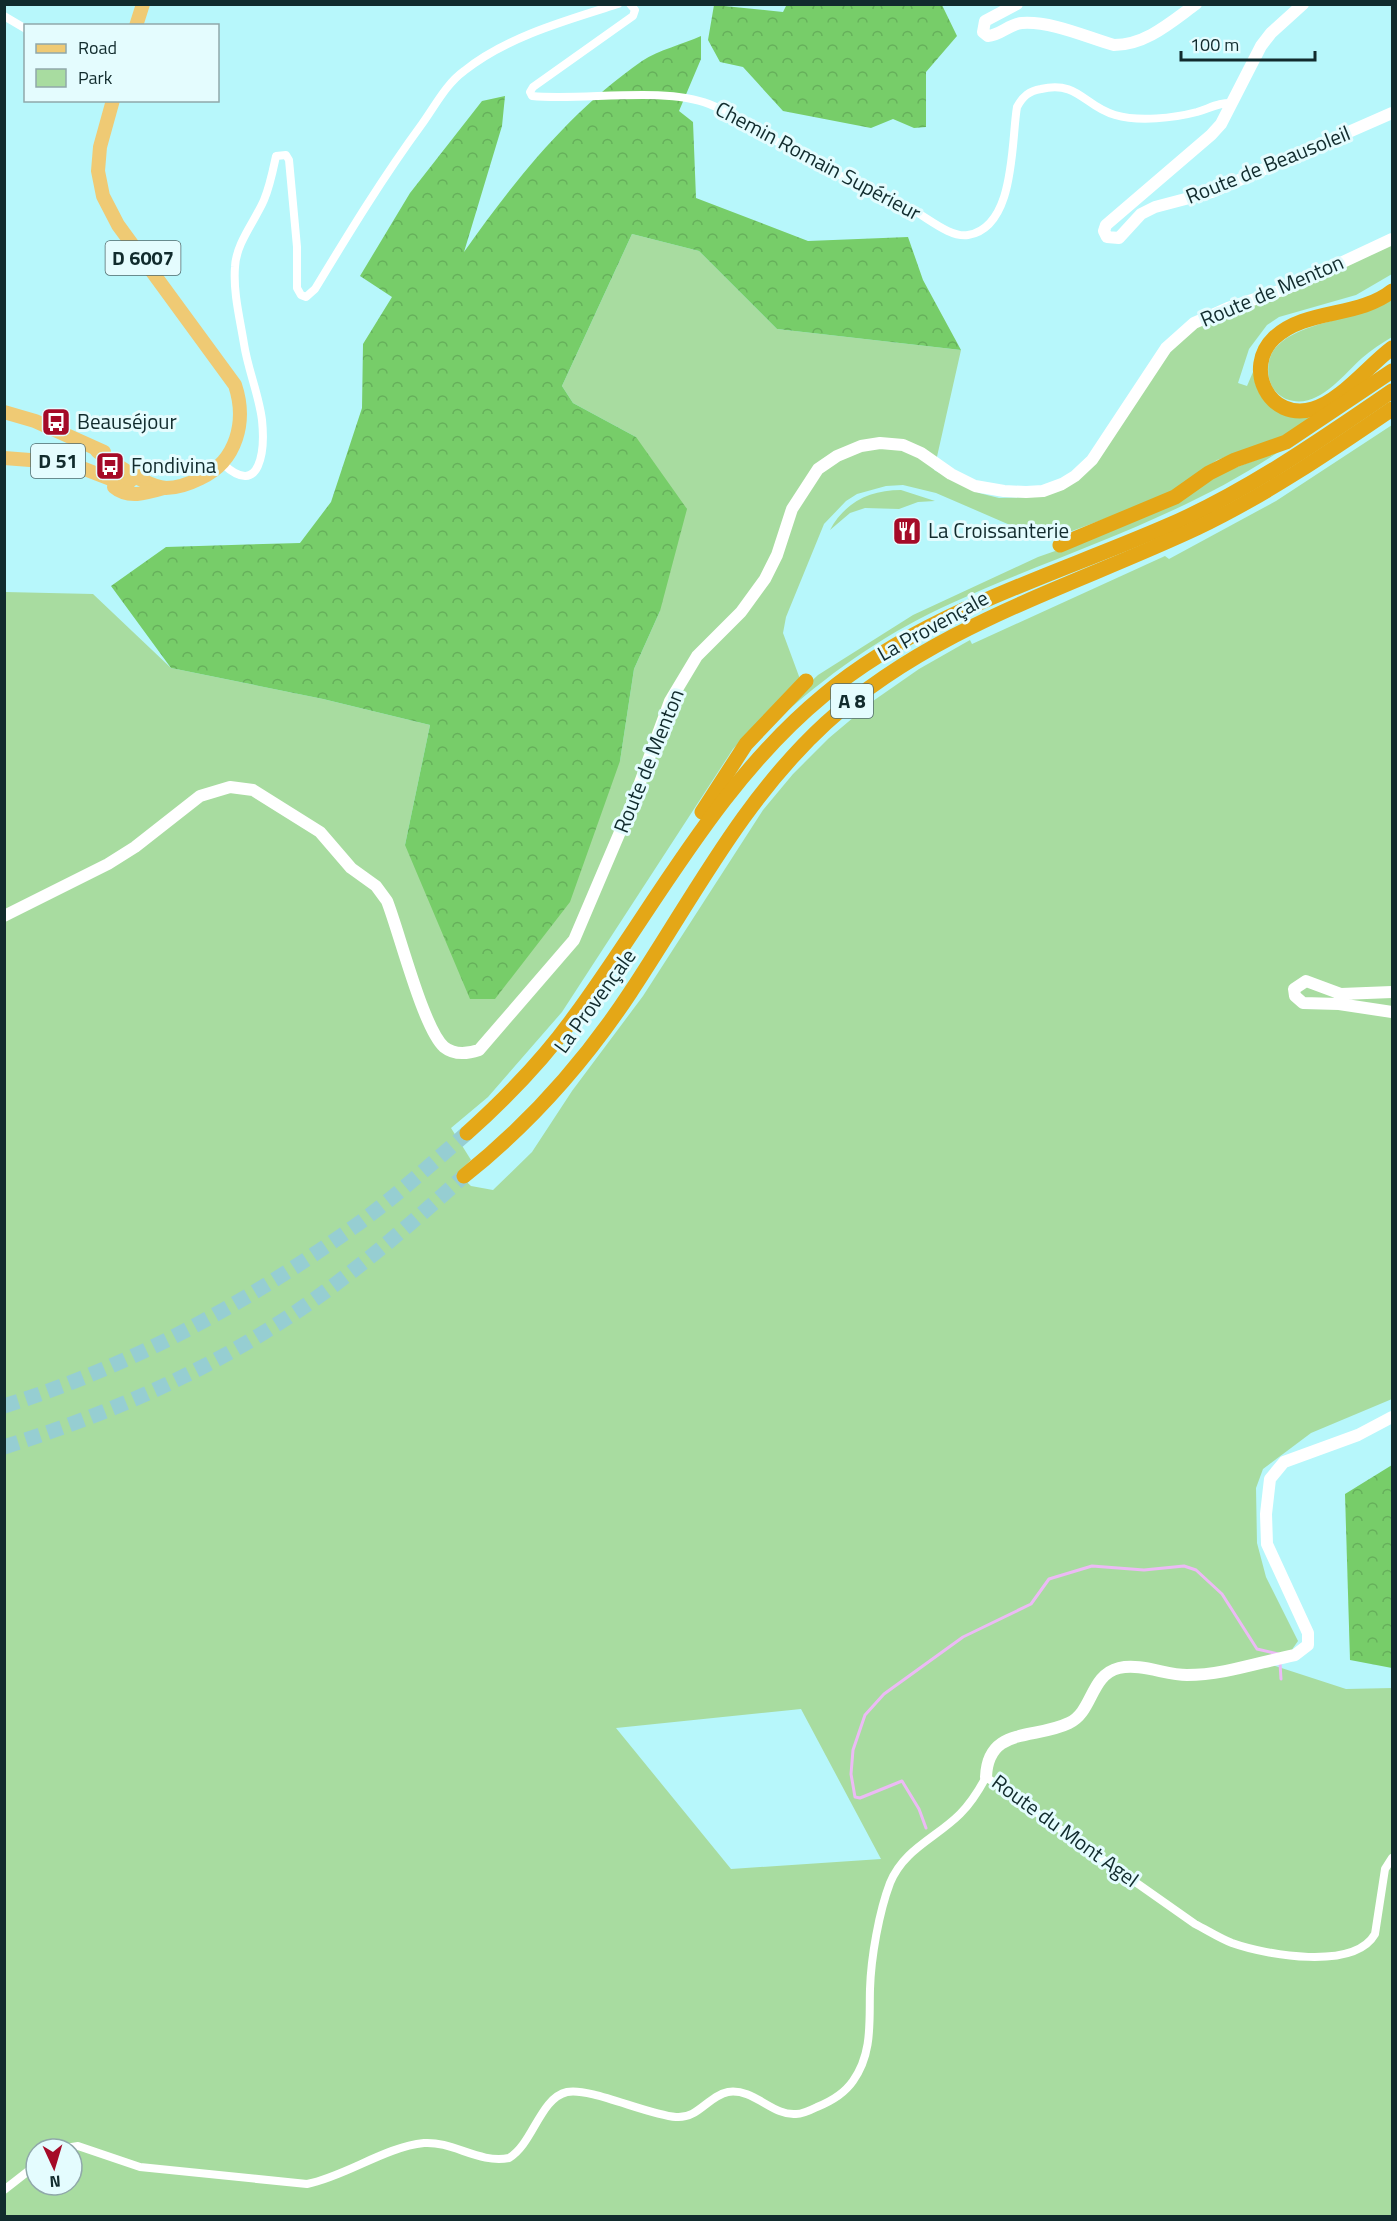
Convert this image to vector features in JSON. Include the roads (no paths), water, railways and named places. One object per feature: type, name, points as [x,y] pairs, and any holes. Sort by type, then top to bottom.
[{"type":"highway","points":[[1392,291],[1362,308],[1313,319],[1280,333],[1263,355],[1260,381],[1268,396],[1279,406],[1295,411],[1313,409],[1331,401],[1392,348]]},
{"type":"highway","points":[[1060,545],[1175,497],[1227,463],[1286,442],[1392,371]]},
{"type":"highway","name":"La Provençale","points":[[467,1133],[526,1074],[572,1020],[717,807],[750,766],[810,707],[866,664],[954,614],[1171,525],[1232,494],[1284,463],[1392,391]]},
{"type":"highway","name":"La Provençale","points":[[464,1176],[542,1104],[583,1056],[628,996],[742,818],[789,761],[837,714],[884,677],[939,642],[999,612],[1153,548],[1233,510],[1308,466],[1392,409]]},
{"type":"highway","points":[[651,904],[689,832],[735,759],[760,727],[806,681]]},
{"type":"main road","points":[[137,24],[143,4]]},
{"type":"main road","points":[[1017,4],[985,21],[983,32],[988,36],[995,35],[1011,25],[1032,23],[1114,45],[1126,45],[1142,40],[1196,4]]},
{"type":"main road","name":"Route de Beausoleil","points":[[1303,4],[1271,33],[1261,46],[1221,124],[1106,225],[1104,231],[1107,237],[1119,238],[1141,214],[1155,207],[1212,192],[1392,113]]},
{"type":"main road","name":"D 6007","points":[[113,102],[100,147],[98,171],[103,196],[118,225],[235,385],[240,400],[241,415],[237,435],[224,460]]},
{"type":"main road","name":"Route de Menton","points":[[4,916],[115,860],[200,796],[225,787],[247,788],[320,832],[351,868],[380,891],[390,908],[419,995],[441,1044],[460,1053],[479,1050],[574,940],[634,799],[670,701],[697,656],[741,612],[765,579],[777,555],[792,509],[818,469],[837,456],[861,446],[880,443],[903,445],[921,453],[951,474],[975,486],[1026,492],[1043,491],[1062,484],[1075,476],[1092,460],[1166,348],[1194,324],[1228,308],[1285,289],[1392,239]]},
{"type":"main road","points":[[4,412],[35,421],[166,488]]},
{"type":"main road","name":"D 51","points":[[4,458],[69,463],[96,471],[124,494],[138,494]]},
{"type":"main road","points":[[143,476],[169,478],[195,475],[224,460]]},
{"type":"main road","points":[[143,476],[138,494],[193,482],[215,472],[224,460]]},
{"type":"main road","name":"D 51","points":[[108,479],[126,485],[143,476]]},
{"type":"main road","points":[[1392,992],[1341,994],[1306,981],[1294,988],[1294,996],[1303,1003],[1339,1004],[1392,1012]]},
{"type":"main road","name":"Route du Mont Agel","points":[[986,1777],[987,1763],[993,1748],[1004,1741],[1070,1723],[1079,1715],[1099,1680],[1111,1671],[1129,1668],[1185,1675],[1295,1655],[1308,1645],[1308,1633],[1267,1544],[1266,1514],[1270,1479],[1284,1462],[1358,1435],[1392,1417]]},
{"type":"street","points":[[224,460],[240,477],[249,478],[258,466],[262,419],[243,341],[235,264],[238,252],[264,200],[276,156],[286,155],[289,160],[297,247],[297,288],[301,295],[306,297],[315,289],[381,180],[453,79],[482,59],[519,39],[618,4]]},
{"type":"street","name":"Chemin Romain Supérieur","points":[[630,4],[635,10],[633,16],[533,87],[530,92],[532,96],[668,97],[707,103],[809,160],[910,208],[955,234],[968,235],[989,223],[1004,199],[1014,152],[1013,134],[1017,107],[1023,97],[1042,88],[1066,87],[1079,93],[1101,110],[1125,117],[1173,116],[1197,112],[1225,102],[1233,104]]},
{"type":"street","points":[[4,16],[24,28]]},
{"type":"street","points":[[84,2148],[140,2167],[307,2184],[329,2180],[407,2146],[423,2143],[435,2143],[484,2158],[509,2158],[527,2141],[556,2096],[575,2090],[642,2111],[678,2118],[687,2117],[713,2098],[728,2092],[744,2093],[786,2113],[803,2113],[835,2100],[853,2081],[864,2060],[871,2030],[872,1960],[891,1882],[907,1854],[960,1814],[986,1777]]},
{"type":"street","name":"Route du Mont Agel","points":[[986,1777],[1195,1924],[1233,1943],[1263,1949],[1324,1958],[1335,1958],[1360,1949],[1371,1941],[1375,1934],[1385,1869],[1392,1858]]},
{"type":"street","points":[[4,2190],[24,2174]]},
{"type":"waterway","points":[[926,1828],[919,1809],[902,1781],[860,1798],[855,1797],[851,1774],[853,1750],[865,1715],[884,1694],[963,1637],[1031,1604],[1049,1579],[1092,1566],[1144,1570],[1184,1566],[1196,1570],[1222,1594],[1257,1649],[1278,1654]]},
{"type":"waterway","points":[[1280,1663],[1281,1679]]},
{"type":"tunnel","points":[[4,1406],[51,1390],[142,1352],[187,1330],[273,1281],[355,1226],[398,1193],[467,1133]]},
{"type":"tunnel","points":[[4,1447],[104,1412],[233,1351],[290,1316],[342,1279],[464,1176]]},
{"type":"place","name":"Beauséjour","points":[[56,422]]},
{"type":"place","name":"Fondivina","points":[[110,466]]},
{"type":"place","name":"La Croissanterie","points":[[907,531]]}]
